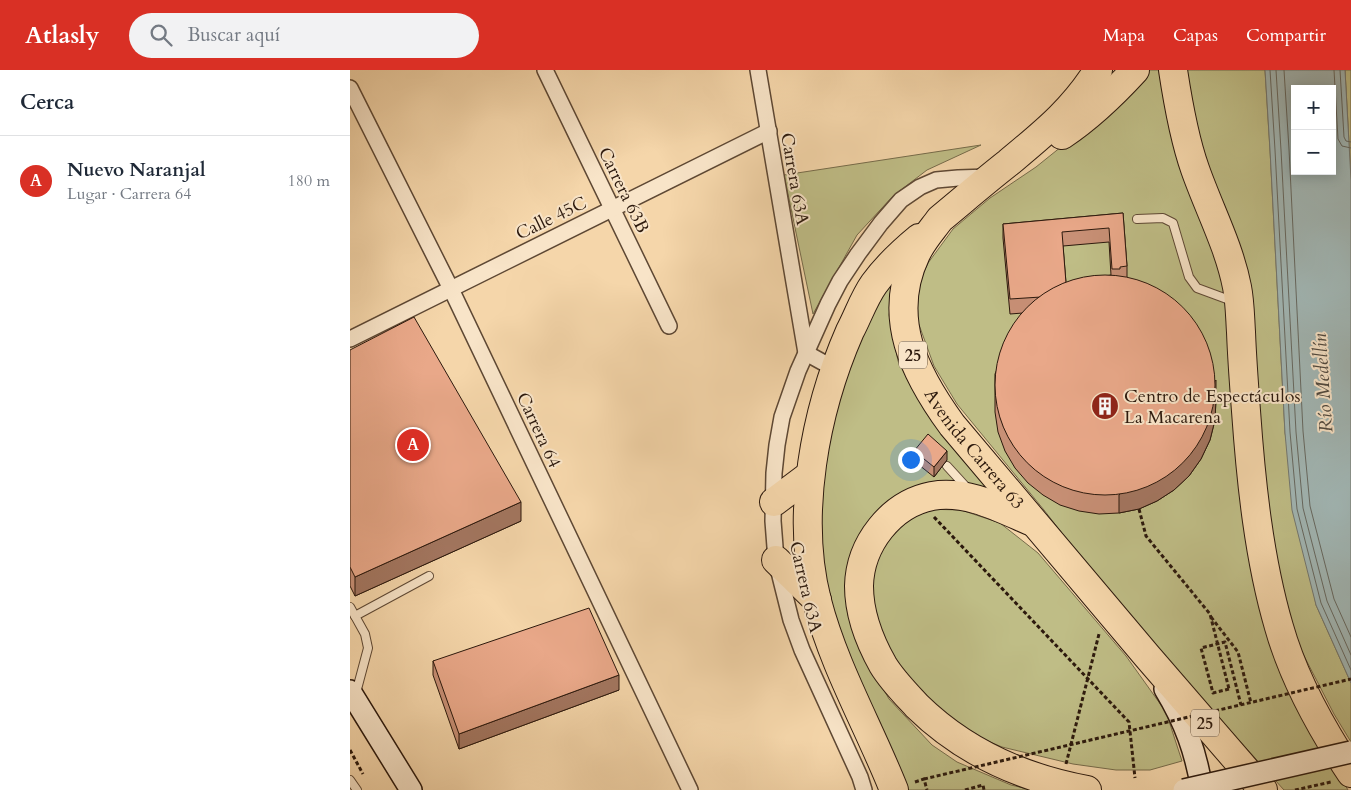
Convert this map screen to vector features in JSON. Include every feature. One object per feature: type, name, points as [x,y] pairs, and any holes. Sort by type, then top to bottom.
[{"type":"highway","name":"Avenida Carrera 63","points":[[1098,70],[1066,113],[1047,131],[940,219],[928,234],[917,252],[908,274],[903,296],[903,319],[907,339],[923,380],[952,425],[1263,790]]},
{"type":"highway","points":[[990,178],[1056,140],[1074,127],[1121,86],[1135,70]]},
{"type":"highway","points":[[1173,70],[1188,146],[1230,262],[1237,288],[1246,413],[1257,518],[1267,578],[1280,629],[1304,692],[1321,726],[1342,777]]},
{"type":"highway","points":[[894,790],[834,655],[817,600],[809,553],[808,512],[810,475],[817,438],[835,369],[861,307],[873,286],[886,269],[940,219]]},
{"type":"highway","points":[[774,502],[810,475]]},
{"type":"highway","points":[[1037,524],[978,500],[960,496],[933,496],[905,507],[881,527],[872,541],[862,565],[859,586],[861,606],[866,625],[883,665],[903,690],[941,727],[976,751],[1040,780],[1087,790]]},
{"type":"highway","points":[[776,560],[817,600]]},
{"type":"main road","points":[[1147,656],[1188,732],[1202,790]]},
{"type":"main road","points":[[352,696],[411,790]]},
{"type":"main road","points":[[1184,790],[1351,752]]},
{"type":"street","name":"Carrera 63B","points":[[545,70],[669,326]]},
{"type":"street","name":"Carrera 63A","points":[[758,70],[806,353]]},
{"type":"street","name":"Carrera 64","points":[[350,88],[451,289],[690,790]]},
{"type":"street","name":"Calle 45C","points":[[350,339],[768,132]]},
{"type":"street","name":"Carrera 63A","points":[[864,790],[860,777],[802,650],[791,620],[776,560],[773,522],[775,464],[782,417],[798,371],[828,304],[853,260],[901,200],[920,187],[936,180],[990,178]]},
{"type":"street","points":[[806,353],[835,369]]},
{"type":"lane","points":[[1137,219],[1164,218],[1172,223],[1189,277],[1197,288],[1239,304]]},
{"type":"lane","points":[[947,466],[978,500]]},
{"type":"lane","points":[[355,616],[429,576]]},
{"type":"lane","points":[[350,606],[365,634],[368,648],[352,696]]},
{"type":"lane","points":[[350,780],[357,790]]},
{"type":"path","points":[[918,501],[1129,722],[1135,778]]},
{"type":"path","points":[[1139,509],[1146,536],[1210,614],[1238,652],[1251,703]]},
{"type":"path","points":[[1065,769],[1106,607]]},
{"type":"path","points":[[1210,614],[1229,689],[1213,693],[1201,648],[1225,642],[1241,705]]},
{"type":"path","points":[[918,790],[915,781],[924,778],[1351,679]]},
{"type":"path","points":[[350,750],[363,774]]},
{"type":"path","points":[[1295,790],[1342,777]]},
{"type":"path","points":[[924,778],[927,790]]},
{"type":"path","points":[[965,790],[983,785],[984,790]]},
{"type":"shaded area","points":[[1145,70],[1162,70],[1224,277],[1294,700],[1348,790],[1284,790],[1124,613],[1044,510],[957,404],[934,366],[918,322],[917,287],[928,263],[953,229],[990,198],[1036,167],[1092,122]]},
{"type":"shaded area","points":[[1185,70],[1265,70],[1285,433],[1316,605],[1351,683],[1351,742],[1334,714],[1302,652],[1280,591],[1208,183]]},
{"type":"shaded area","points":[[1345,70],[1351,70],[1351,180]]},
{"type":"shaded area","points":[[981,145],[927,170],[893,196],[857,235],[813,314],[784,175]]},
{"type":"shaded area","points":[[897,269],[889,315],[898,361],[914,392],[932,418],[995,494],[913,487],[849,578],[848,615],[865,657],[889,699],[932,745],[957,762],[1011,785],[1032,790],[903,790],[822,597],[821,456],[857,341]]},
{"type":"shaded area","points":[[923,509],[961,510],[1000,523],[1038,553],[1126,656],[1166,712],[1182,761],[1150,770],[1116,770],[1073,764],[1002,747],[957,728],[922,695],[894,659],[876,623],[868,585],[877,551],[895,522]]},
{"type":"water","name":"Río Medellín","points":[[1265,70],[1345,70],[1351,180],[1351,683],[1316,605],[1292,510],[1285,433]]},
{"type":"building","points":[[1123,213],[1127,266],[1120,267],[1120,269],[1112,269],[1109,228],[1062,232],[1066,283],[1041,297],[1010,299],[1003,224]]},
{"type":"building","name":"Centro de Espectáculos La Macarena","points":[[1094,275],[1116,275],[1147,283],[1166,293],[1183,307],[1197,324],[1207,343],[1215,374],[1215,396],[1207,427],[1197,446],[1183,463],[1166,477],[1147,487],[1116,495],[1094,495],[1063,487],[1053,482],[1035,470],[1020,455],[1003,427],[995,396],[995,374],[1003,343],[1008,333],[1020,315],[1035,300],[1063,283]]},
{"type":"building","points":[[414,317],[521,502],[355,577],[350,567],[350,350]]},
{"type":"building","points":[[928,434],[947,451],[934,467],[914,451]]},
{"type":"building","points":[[589,608],[619,675],[459,734],[433,661]]},
{"type":"place","name":"Centro de Espectáculos La Macarena","points":[[1105,406]]},
{"type":"place","name":"Nuevo Naranjal","points":[[413,445]]}]
